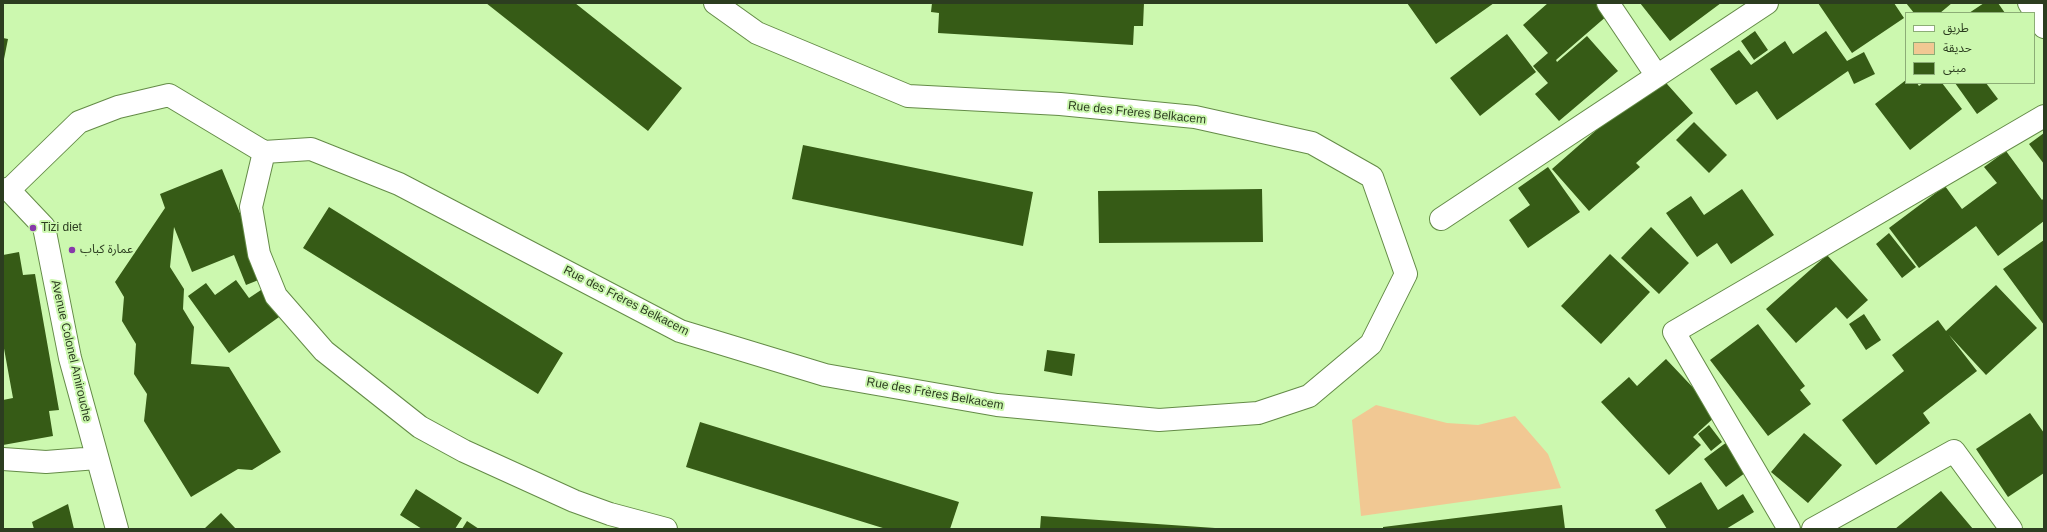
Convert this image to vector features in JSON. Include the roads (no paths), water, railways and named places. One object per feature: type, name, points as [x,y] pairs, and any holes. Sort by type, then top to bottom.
[{"type":"street","name":"Rue des Frères Belkacem","points":[[264,152],[311,149],[399,184],[680,331],[825,374],[997,405],[1158,420],[1258,413],[1309,396],[1371,344],[1406,274],[1372,177],[1312,143],[1195,117],[1060,104],[908,96],[757,33],[715,3]]},
{"type":"street","points":[[1608,3],[1657,76]]},
{"type":"street","points":[[1441,219],[1767,3]]},
{"type":"street","points":[[2029,3],[2035,12]]},
{"type":"street","points":[[2035,13],[2044,27]]},
{"type":"street","points":[[6,190],[79,122],[118,107],[169,95],[264,152],[251,207],[259,254],[276,296],[324,351],[420,427],[464,451],[589,506],[610,514],[666,529]]},
{"type":"street","points":[[1789,529],[1674,332],[2044,116]]},
{"type":"street","name":"Avenue Colonel Amirouche","points":[[6,190],[44,227],[70,358],[117,529]]},
{"type":"street","points":[[1813,529],[1954,451],[2011,529]]},
{"type":"street","points":[[3,459],[46,462],[97,458]]},
{"type":"place","name":"Tizi diet","points":[[33,228]]},
{"type":"place","name":"عمارة كباب","points":[[72,250]]}]
